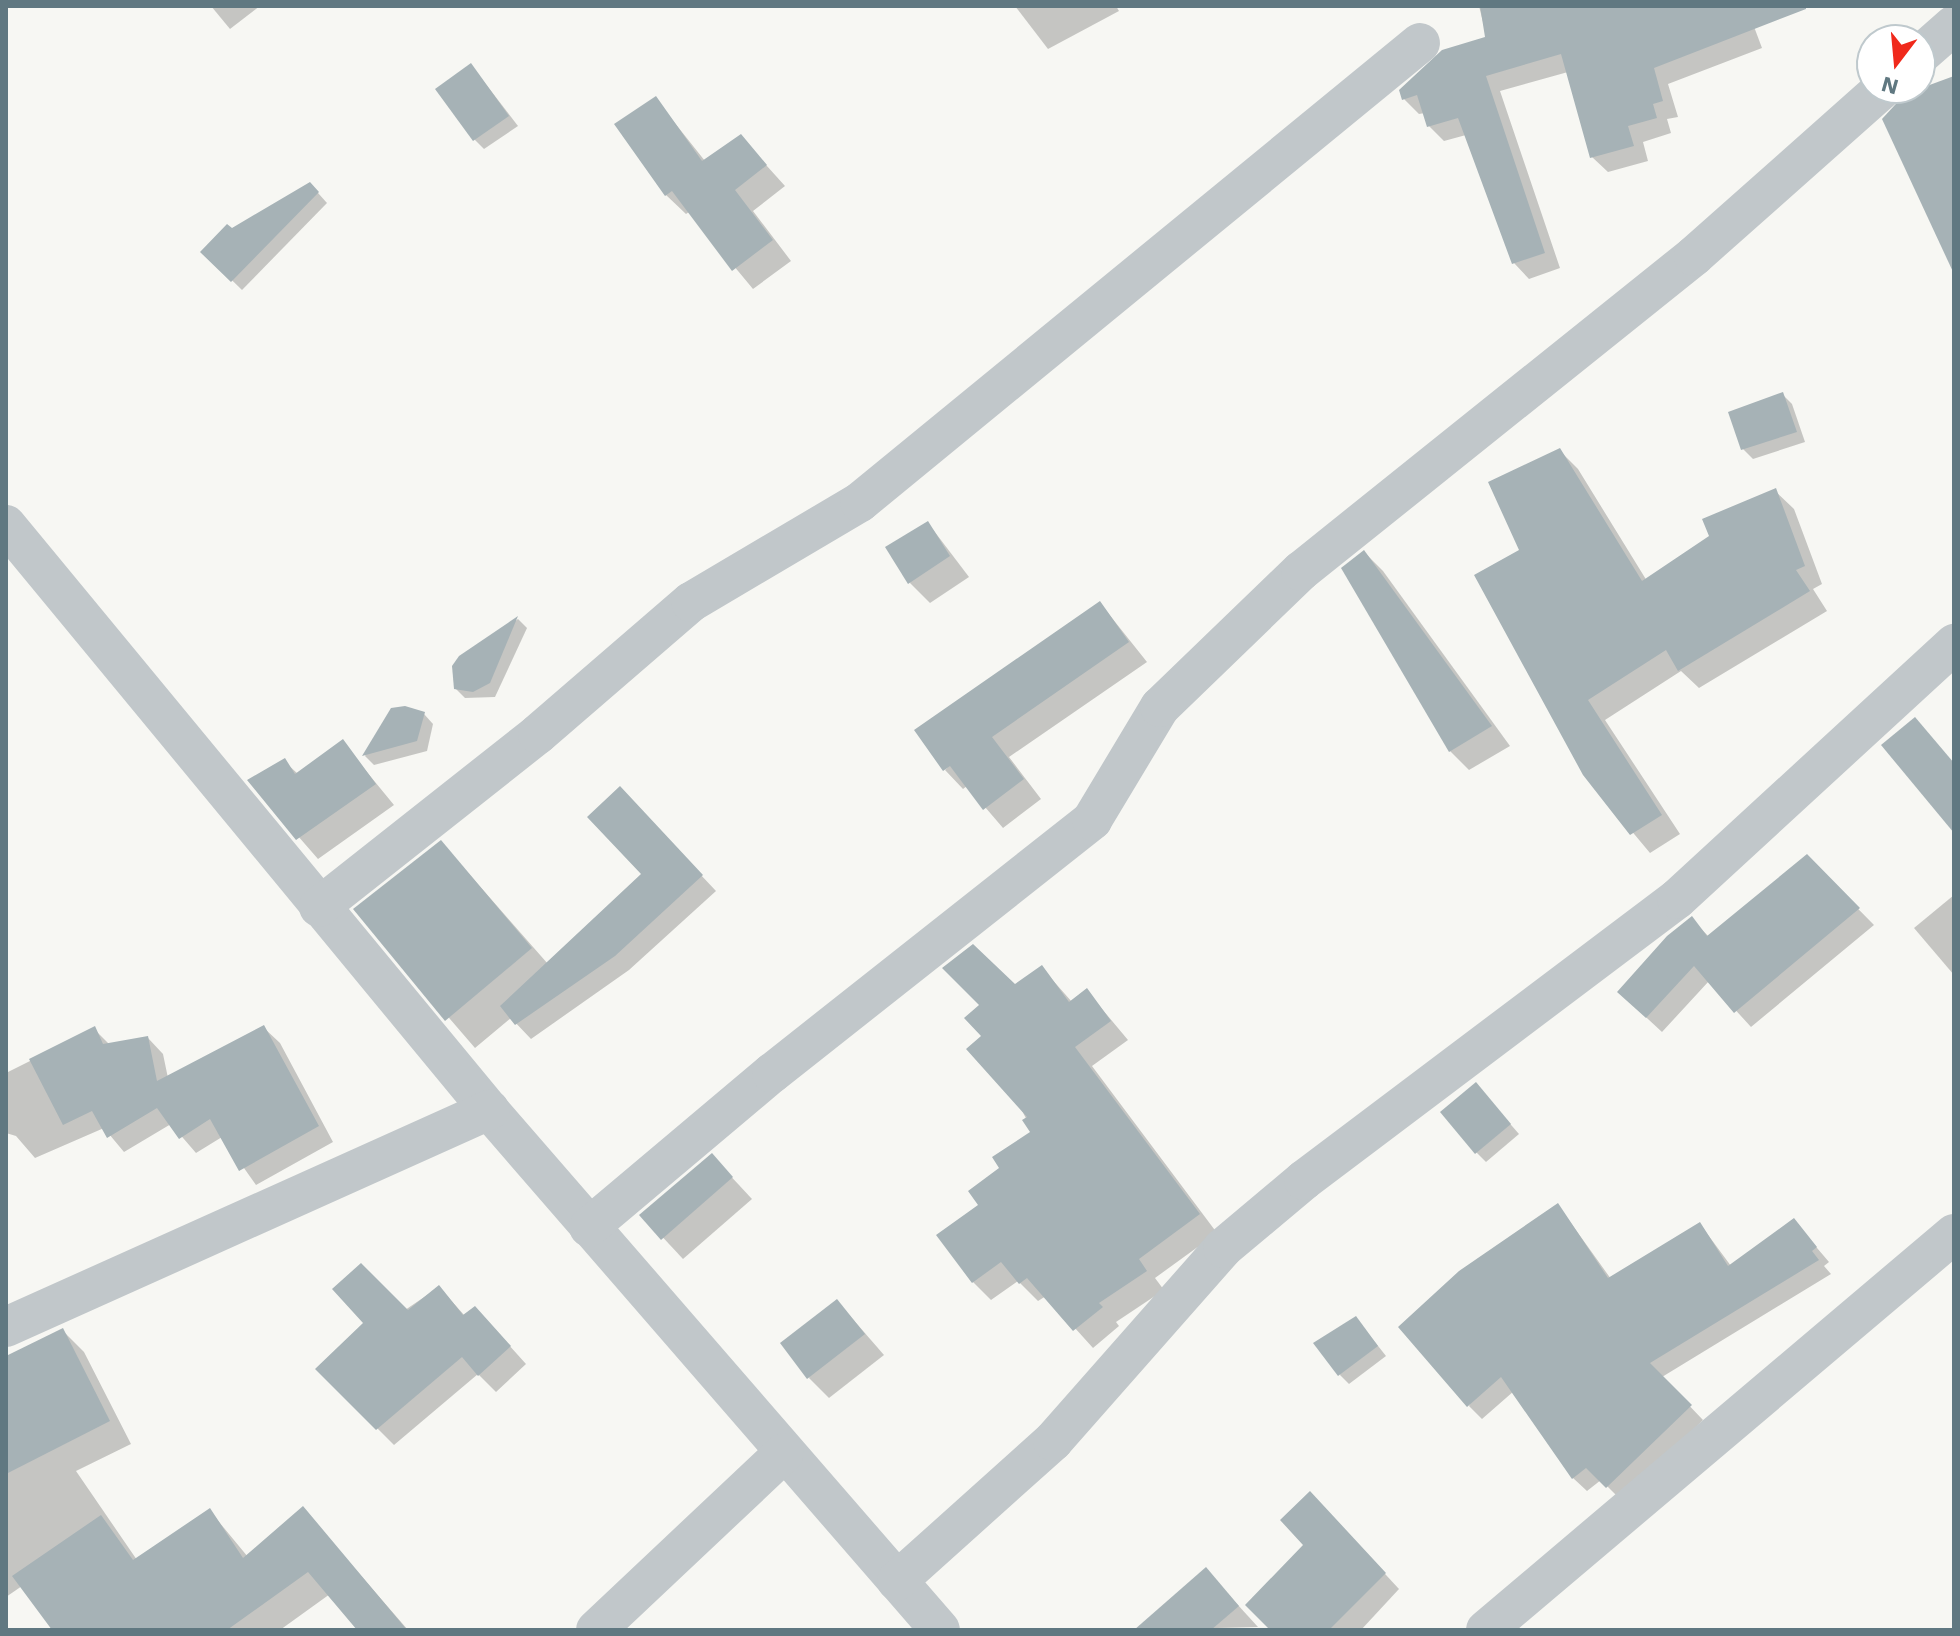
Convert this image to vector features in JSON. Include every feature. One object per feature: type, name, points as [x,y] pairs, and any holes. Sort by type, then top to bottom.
[{"type":"street","points":[[1936,41],[1954,25]]},
{"type":"street","points":[[319,907],[538,734],[691,602],[860,502],[1420,43]]},
{"type":"street","points":[[589,1227],[772,1073],[1092,820],[1160,707],[1301,571],[1694,256],[1865,104]]},
{"type":"street","points":[[6,525],[489,1110],[940,1630]]},
{"type":"street","points":[[897,1581],[1053,1441],[1223,1248],[1304,1180],[1677,899],[1954,644]]},
{"type":"street","points":[[6,1327],[489,1110]]},
{"type":"street","points":[[1486,1630],[1954,1234]]},
{"type":"street","points":[[596,1630],[784,1453]]},
{"type":"building","points":[[1480,6],[1806,6],[1806,9],[1654,68],[1663,101],[1653,104],[1657,118],[1628,126],[1634,146],[1590,158],[1561,54],[1486,76],[1545,253],[1512,264],[1458,118],[1427,127],[1417,95],[1402,100],[1399,90],[1442,50],[1485,37]]},
{"type":"building","points":[[471,63],[509,116],[473,141],[435,89]]},
{"type":"building","points":[[1954,76],[1954,274],[1882,119],[1896,104],[1936,104],[1936,83]]},
{"type":"building","points":[[656,96],[702,161],[741,134],[767,165],[735,190],[773,240],[732,271],[672,191],[665,196],[614,124]]},
{"type":"building","points":[[310,182],[319,192],[231,282],[200,252],[227,224],[232,228]]},
{"type":"building","points":[[1783,392],[1797,432],[1741,450],[1728,412]]},
{"type":"building","points":[[1560,448],[1642,581],[1709,536],[1702,519],[1776,488],[1805,566],[1796,570],[1810,591],[1678,671],[1666,650],[1588,700],[1662,815],[1630,835],[1583,775],[1474,575],[1519,550],[1488,482]]},
{"type":"building","points":[[928,521],[950,556],[908,584],[885,547]]},
{"type":"building","points":[[1364,550],[1492,726],[1449,752],[1341,568]]},
{"type":"building","points":[[1100,601],[1129,642],[992,737],[1024,779],[983,810],[950,766],[943,771],[914,730]]},
{"type":"building","points":[[518,616],[490,683],[473,692],[454,689],[452,666],[459,656]]},
{"type":"building","points":[[405,706],[425,712],[417,741],[362,756],[391,708]]},
{"type":"building","points":[[1915,717],[1954,763],[1954,833],[1881,745]]},
{"type":"building","points":[[343,739],[376,784],[296,840],[247,780],[285,758],[295,774]]},
{"type":"building","points":[[620,786],[703,875],[615,956],[515,1025],[500,1006],[641,874],[587,817]]},
{"type":"building","points":[[441,840],[532,948],[445,1021],[353,909]]},
{"type":"building","points":[[1807,854],[1860,908],[1734,1013],[1694,966],[1646,1018],[1617,992],[1667,936],[1692,916],[1707,936]]},
{"type":"building","points":[[973,944],[1015,984],[1042,965],[1069,1002],[1087,988],[1111,1021],[1075,1047],[1200,1214],[1139,1259],[1147,1271],[1099,1303],[1103,1307],[1073,1331],[1027,1278],[1019,1284],[1001,1262],[972,1283],[936,1235],[978,1205],[968,1191],[999,1168],[992,1157],[1030,1132],[1022,1120],[1027,1117],[966,1049],[981,1036],[964,1018],[979,1005],[942,968]]},
{"type":"building","points":[[264,1025],[319,1126],[239,1171],[210,1119],[179,1139],[157,1108],[107,1138],[92,1111],[63,1125],[29,1059],[95,1026],[103,1044],[148,1036],[157,1081]]},
{"type":"building","points":[[1476,1082],[1511,1124],[1475,1154],[1440,1112]]},
{"type":"building","points":[[712,1153],[733,1177],[661,1240],[639,1215]]},
{"type":"building","points":[[1558,1203],[1608,1278],[1700,1222],[1728,1266],[1794,1218],[1817,1247],[1812,1251],[1819,1260],[1650,1363],[1692,1405],[1606,1488],[1586,1468],[1572,1479],[1501,1377],[1467,1407],[1398,1327],[1459,1271]]},
{"type":"building","points":[[361,1263],[408,1310],[439,1285],[463,1315],[475,1306],[511,1346],[478,1376],[462,1357],[376,1430],[315,1369],[363,1323],[332,1289]]},
{"type":"building","points":[[837,1299],[865,1334],[807,1379],[780,1343]]},
{"type":"building","points":[[1356,1316],[1378,1346],[1338,1376],[1313,1343]]},
{"type":"building","points":[[63,1328],[110,1421],[6,1474],[6,1356]]},
{"type":"building","points":[[1310,1491],[1386,1573],[1329,1630],[1270,1630],[1245,1605],[1303,1545],[1280,1520]]},
{"type":"building","points":[[303,1506],[407,1630],[357,1630],[308,1572],[227,1630],[52,1630],[12,1576],[101,1515],[133,1560],[210,1508],[243,1558]]},
{"type":"building","points":[[1206,1567],[1239,1606],[1211,1630],[1134,1630]]}]
